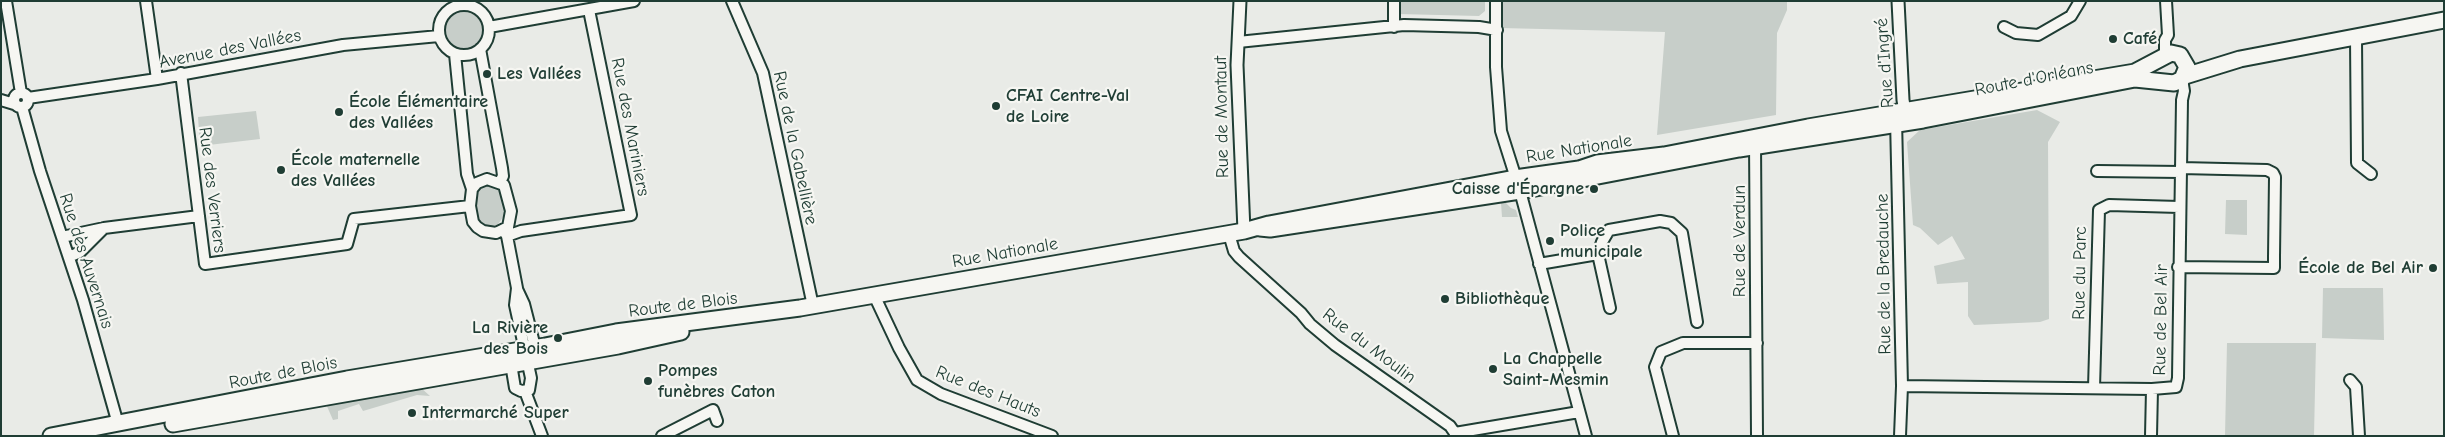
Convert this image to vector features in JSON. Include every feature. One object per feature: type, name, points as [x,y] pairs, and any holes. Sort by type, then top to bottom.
[{"type":"main road","name":"Route d'Orléans","points":[[1901,116],[2135,72],[2172,56],[2206,61],[2240,59],[2444,20]]},
{"type":"main road","points":[[2172,56],[2188,67],[2177,80],[2164,80],[2157,67],[2172,56]]},
{"type":"main road","name":"Route d'Orléans","points":[[1901,116],[2135,79],[2177,80],[2240,59]]},
{"type":"main road","name":"Rue Nationale","points":[[756,315],[1260,228],[1269,224],[1518,184],[1597,163],[1755,142],[1901,116]]},
{"type":"main road","name":"Route de Blois","points":[[103,436],[267,401],[528,353],[616,332],[756,315]]},
{"type":"main road","name":"Route de Blois","points":[[51,436],[511,364],[528,353]]},
{"type":"street","name":"Rue des Auvernais","points":[[6,1],[21,101],[40,170],[69,257],[118,424]]},
{"type":"street","points":[[146,1],[158,79]]},
{"type":"street","points":[[489,27],[634,1]]},
{"type":"street","name":"Rue de la Gabellière","points":[[732,1],[763,73],[813,306]]},
{"type":"street","name":"Rue de Montaut","points":[[1237,232],[1237,65],[1240,1]]},
{"type":"street","points":[[1394,1],[1394,27]]},
{"type":"street","points":[[1496,1],[1496,67],[1500,131],[1518,184],[1586,436]]},
{"type":"street","name":"Rue d'Ingré","points":[[1898,1],[1901,116]]},
{"type":"street","points":[[2004,27],[2016,33],[2038,35],[2071,16],[2080,1]]},
{"type":"street","points":[[2166,1],[2168,35],[2165,40],[2172,56]]},
{"type":"street","points":[[472,4],[484,15],[489,27],[488,36],[480,49],[468,55],[455,54],[443,44],[439,36],[440,22],[450,6],[472,4]]},
{"type":"street","name":"Rue des Mariniers","points":[[505,233],[631,215],[589,10]]},
{"type":"street","points":[[1238,42],[1394,27],[1479,27],[1497,30]]},
{"type":"street","name":"Avenue des Vallées","points":[[21,101],[158,79],[181,73],[343,45],[439,36]]},
{"type":"street","points":[[2356,38],[2356,163],[2371,174]]},
{"type":"street","points":[[480,49],[502,168],[500,182]]},
{"type":"street","points":[[455,54],[467,174],[472,189],[470,206],[473,222],[483,231],[505,233]]},
{"type":"street","name":"Rue des Verriers","points":[[181,73],[205,264],[347,244],[354,219],[470,206]]},
{"type":"street","name":"Rue de Bel Air","points":[[1902,386],[2172,389],[2178,384],[2179,207],[2182,100],[2184,91],[2177,80]]},
{"type":"street","points":[[1,100],[21,101]]},
{"type":"street","name":"Rue de la Bredauche","points":[[1900,436],[1902,386],[1901,116]]},
{"type":"street","name":"Rue de Verdun","points":[[1755,142],[1757,436]]},
{"type":"street","points":[[2097,171],[2267,170],[2273,173],[2275,177],[2274,268],[2178,267]]},
{"type":"street","points":[[472,189],[477,183],[487,179],[500,182],[507,190],[511,211],[510,223],[505,233],[516,288],[524,304],[531,384],[528,390],[517,390],[513,385],[511,364]]},
{"type":"street","name":"Rue du Parc","points":[[2094,388],[2099,210],[2109,205],[2179,207]]},
{"type":"street","points":[[62,237],[104,228],[199,216]]},
{"type":"street","points":[[1610,308],[1598,254],[1602,242],[1609,230],[1660,221],[1671,223],[1682,233],[1696,322]]},
{"type":"street","points":[[69,257],[80,252],[104,228]]},
{"type":"street","name":"Rue du Moulin","points":[[1237,232],[1234,251],[1301,313],[1310,324],[1335,345],[1450,426],[1456,434]]},
{"type":"street","points":[[1540,264],[1598,254]]},
{"type":"street","name":"Rue des Hauts","points":[[874,295],[899,348],[918,380],[941,394],[1052,436]]},
{"type":"street","points":[[1674,436],[1655,367],[1661,352],[1683,343],[1757,343]]},
{"type":"street","points":[[2350,380],[2356,387],[2359,436]]},
{"type":"street","points":[[2151,436],[2152,389]]},
{"type":"street","points":[[525,391],[542,436]]},
{"type":"street","points":[[669,434],[713,410],[717,421]]},
{"type":"street","points":[[1456,434],[1579,412]]},
{"type":"shaded area","points":[[1398,1],[1485,1],[1485,11],[1479,16],[1398,14]]},
{"type":"shaded area","points":[[1502,1],[1787,1],[1787,10],[1777,33],[1776,115],[1657,135],[1665,32],[1501,28]]},
{"type":"shaded area","points":[[464,12],[471,13],[477,18],[482,24],[482,38],[477,44],[471,49],[464,50],[457,49],[451,44],[446,38],[445,31],[446,24],[451,18],[457,13]]},
{"type":"shaded area","points":[[2037,110],[2060,122],[2048,142],[2049,319],[2040,322],[1974,325],[1968,316],[1968,282],[1937,284],[1934,266],[1965,259],[1952,236],[1938,245],[1920,228],[1913,225],[1907,142],[1920,130]]},
{"type":"shaded area","points":[[256,111],[260,139],[200,146],[198,117]]},
{"type":"shaded area","points":[[491,184],[502,191],[506,213],[496,227],[484,225],[479,221],[475,197],[480,187]]},
{"type":"shaded area","points":[[2226,200],[2247,200],[2247,235],[2225,234]]},
{"type":"shaded area","points":[[1505,202],[1516,210],[1518,217],[1502,217],[1501,203]]},
{"type":"shaded area","points":[[2323,288],[2383,288],[2384,340],[2322,338]]},
{"type":"shaded area","points":[[2227,343],[2316,343],[2314,436],[2225,436]]},
{"type":"shaded area","points":[[420,387],[430,396],[417,395],[363,411],[359,404],[338,411],[338,419],[333,420],[326,404]]},
{"type":"place","name":"Café","points":[[2113,39]]},
{"type":"place","name":"Les Vallées","points":[[487,74]]},
{"type":"place","name":"CFAI Centre-Val de Loire","points":[[996,106]]},
{"type":"place","name":"École Élémentaire des Vallées","points":[[339,112]]},
{"type":"place","name":"École maternelle des Vallées","points":[[281,170]]},
{"type":"place","name":"Caisse d'Épargne","points":[[1594,189]]},
{"type":"place","name":"Police municipale","points":[[1550,241]]},
{"type":"place","name":"École de Bel Air","points":[[2433,268]]},
{"type":"place","name":"Bibliothèque","points":[[1445,299]]},
{"type":"place","name":"La Rivière des Bois","points":[[558,338]]},
{"type":"place","name":"La Chappelle Saint-Mesmin","points":[[1493,369]]},
{"type":"place","name":"Pompes funèbres Caton","points":[[648,381]]},
{"type":"place","name":"Intermarché Super","points":[[412,413]]}]
